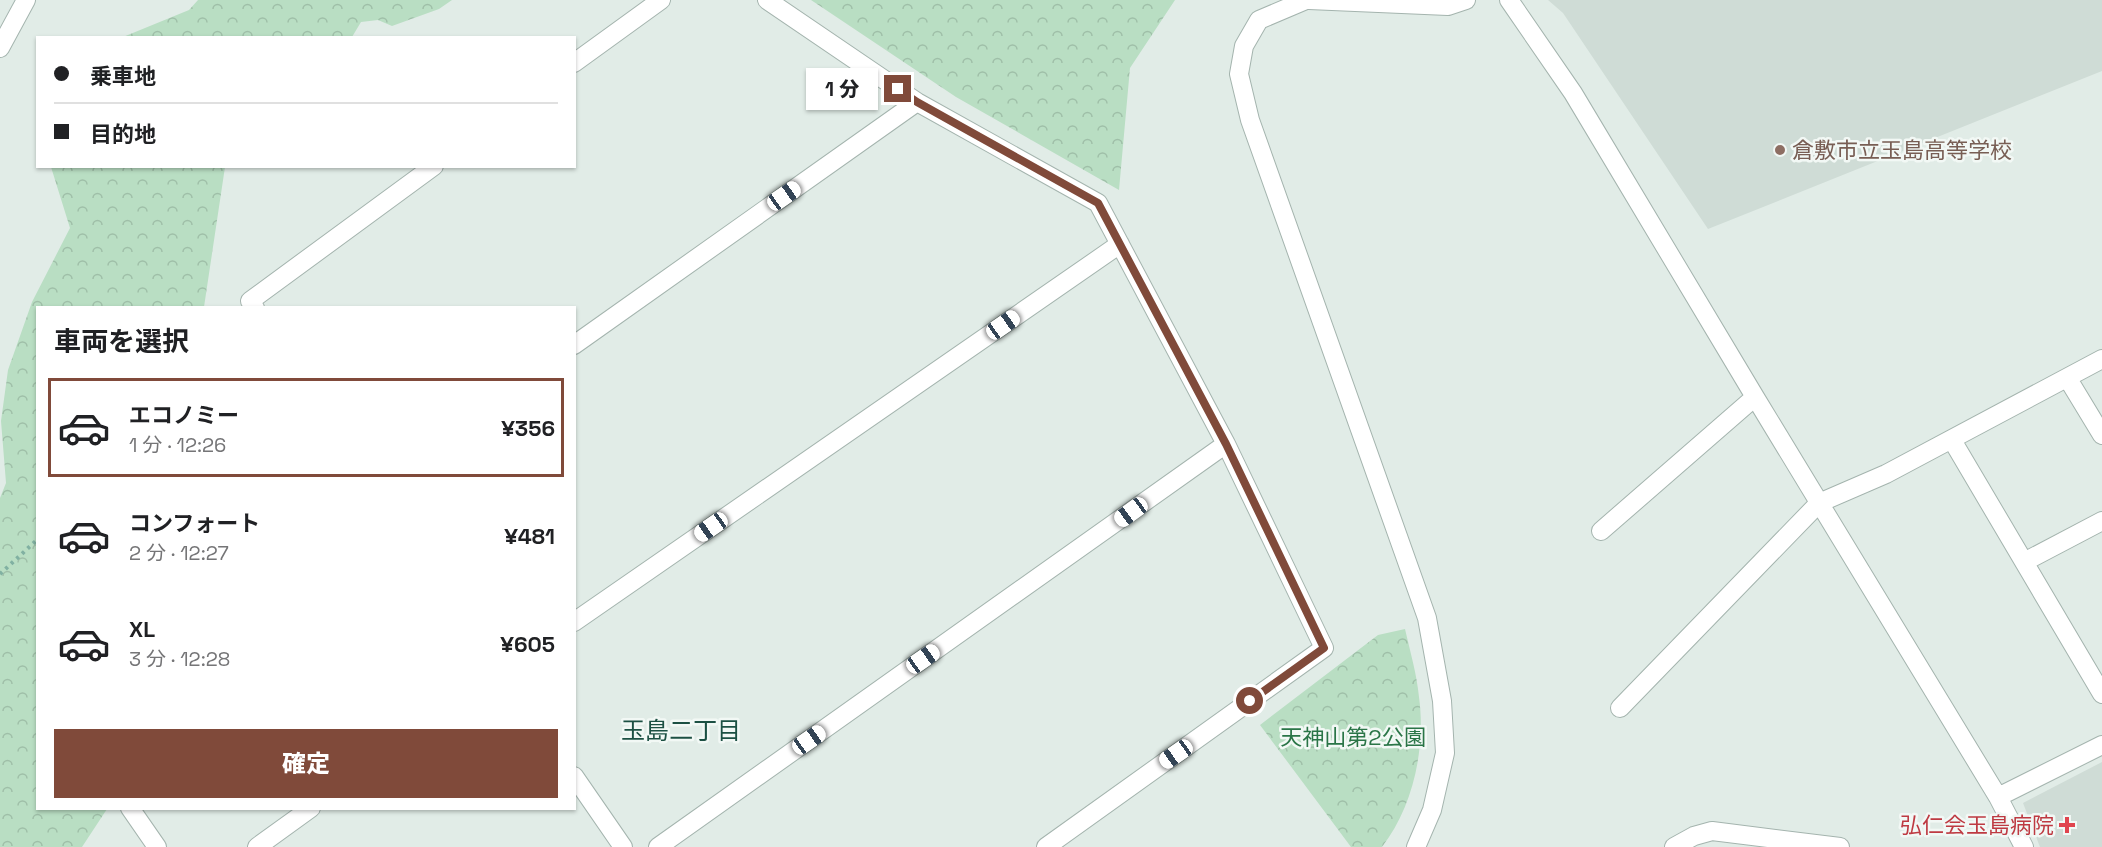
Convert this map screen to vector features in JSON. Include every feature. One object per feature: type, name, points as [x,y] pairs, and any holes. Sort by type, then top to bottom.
[{"type":"street","points":[[0,48],[26,0]]},
{"type":"street","points":[[576,62],[661,0]]},
{"type":"street","points":[[767,0],[917,102],[1098,203],[1226,444],[1324,648],[1046,847]]},
{"type":"street","points":[[1416,847],[1432,810],[1445,753],[1442,701],[1427,618],[1250,120],[1239,74],[1244,46],[1259,20],[1307,0],[1448,6],[1466,0]]},
{"type":"street","points":[[1509,0],[1573,93],[1998,797],[2024,847]]},
{"type":"street","points":[[576,344],[917,102]]},
{"type":"street","points":[[254,306],[250,301],[431,168]]},
{"type":"street","points":[[576,621],[1120,244]]},
{"type":"street","points":[[1620,708],[1819,503],[1886,474],[2102,359]]},
{"type":"street","points":[[2068,379],[2102,435]]},
{"type":"street","points":[[1601,531],[1755,397]]},
{"type":"street","points":[[1952,440],[2102,694]]},
{"type":"street","points":[[658,847],[1226,444]]},
{"type":"street","points":[[2024,562],[2102,521]]},
{"type":"street","points":[[1998,797],[2102,745]]},
{"type":"street","points":[[576,779],[623,847]]},
{"type":"street","points":[[131,810],[157,847]]},
{"type":"street","points":[[257,847],[308,810]]},
{"type":"street","points":[[1674,847],[1694,836],[1712,831],[1840,847]]},
{"type":"path","points":[[0,574],[36,541]]},
{"type":"shaded area","name":"倉敷市立玉島高等学校","points":[[1548,0],[2102,0],[2102,71],[1708,229],[1563,13]]},
{"type":"shaded area","name":"弘仁会玉島病院","points":[[2102,762],[2102,847],[2040,847],[2023,803]]},
{"type":"green space","points":[[198,0],[452,0],[439,9],[392,26],[378,20],[361,22],[353,36],[125,36],[189,10]]},
{"type":"green space","points":[[811,0],[1175,0],[1130,68],[1119,190],[956,97]]},
{"type":"green space","points":[[51,168],[225,168],[204,306],[36,306],[36,810],[106,810],[82,847],[0,847],[0,498],[6,483],[1,421],[8,370],[32,302],[70,228]]},
{"type":"green space","name":"天神山第2公園","points":[[1405,629],[1417,680],[1421,716],[1419,756],[1415,776],[1402,814],[1382,847],[1351,847],[1260,725],[1378,635]]},
{"type":"place","name":"倉敷市立玉島高等学校","points":[[1780,150]]},
{"type":"place","name":"弘仁会玉島病院","points":[[2067,825]]},
{"type":"district","name":"玉島二丁目","points":[[681,731]]},
{"type":"route","points":[[898,89],[917,102],[1098,203],[1226,444],[1324,648],[1250,701]]}]
